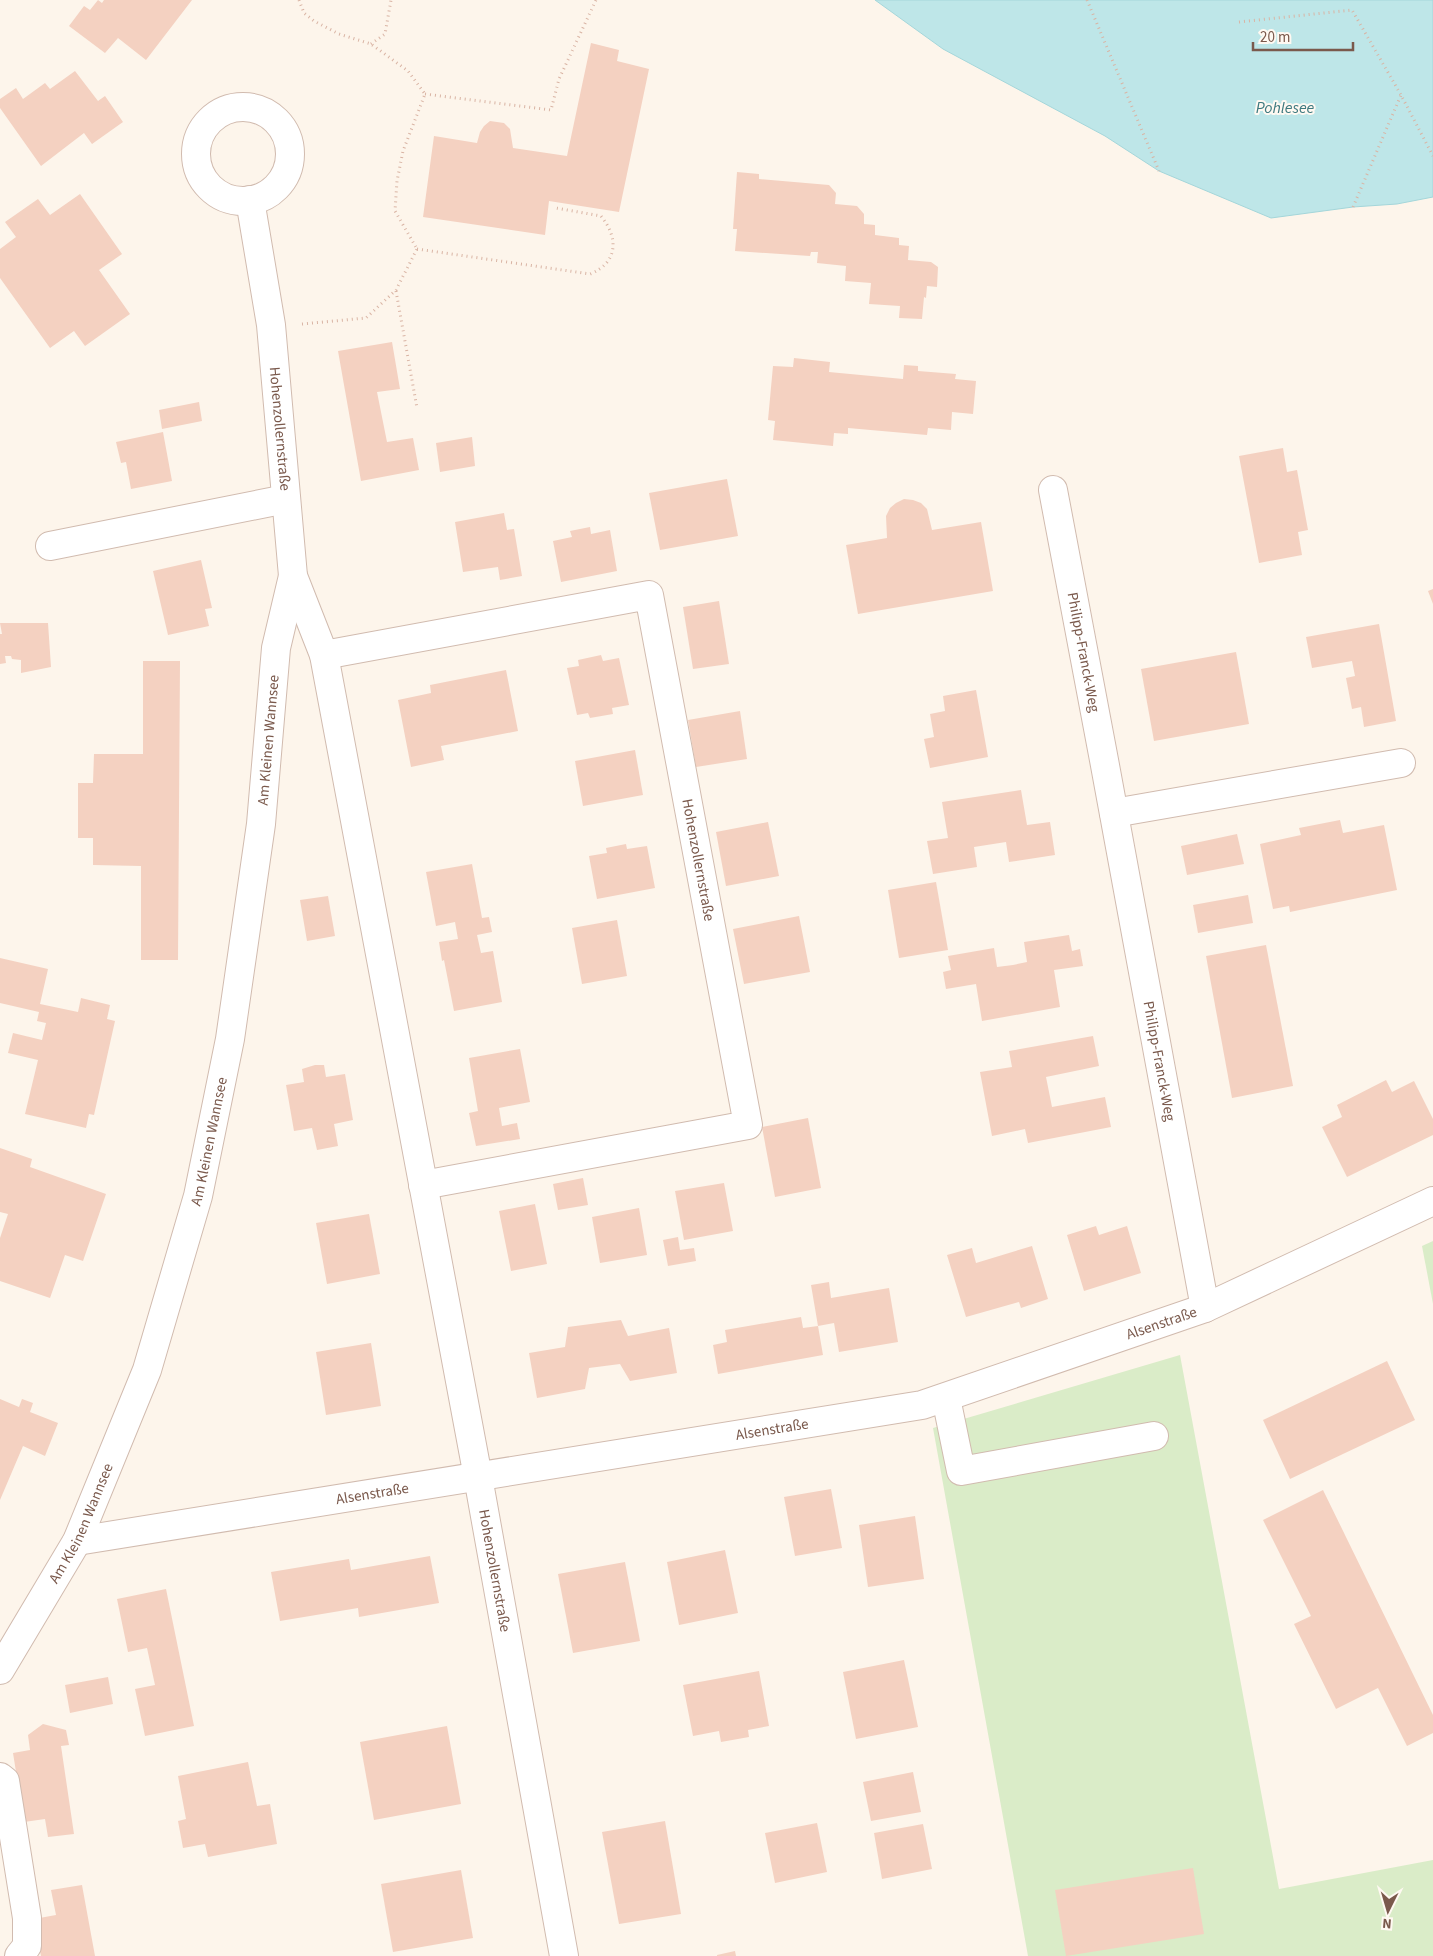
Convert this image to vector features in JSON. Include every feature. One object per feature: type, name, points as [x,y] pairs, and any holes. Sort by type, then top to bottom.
[{"type":"street","name":"Hohenzollernstraße","points":[[250,200],[271,325],[293,576],[324,655],[478,1477],[564,1956]]},
{"type":"street","name":"Philipp-Franck-Weg","points":[[1053,490],[1205,1308]]},
{"type":"street","points":[[50,546],[286,499]]},
{"type":"street","name":"Am Kleinen Wannsee","points":[[0,1670],[77,1541],[147,1370],[198,1196],[230,1039],[261,824],[276,648],[293,576]]},
{"type":"street","name":"Hohenzollernstraße","points":[[324,655],[649,595],[651,605],[748,1125],[423,1184]]},
{"type":"street","points":[[1114,814],[1401,763]]},
{"type":"street","name":"Alsenstraße","points":[[77,1541],[922,1406],[1205,1308],[1433,1200]]},
{"type":"street","points":[[946,1398],[961,1471],[1154,1436]]},
{"type":"street","points":[[0,1777],[5,1781],[27,1918],[27,1946],[19,1956]]},
{"type":"path","points":[[300,0],[304,13],[314,21],[339,34],[371,44],[408,71],[425,94],[551,110],[559,79],[596,0]]},
{"type":"path","points":[[371,44],[385,34],[392,0]]},
{"type":"path","points":[[1087,0],[1159,171]]},
{"type":"path","points":[[1240,22],[1352,10],[1402,95],[1433,156]]},
{"type":"path","points":[[417,249],[395,211],[395,204],[403,151],[425,94]]},
{"type":"path","points":[[1353,206],[1402,95]]},
{"type":"path","points":[[417,249],[590,274],[604,267],[613,251],[614,243],[601,216],[556,208]]},
{"type":"path","points":[[271,325],[366,318],[396,290],[417,249]]},
{"type":"path","points":[[396,290],[417,408]]},
{"type":"green space","points":[[1433,1241],[1433,1304],[1422,1246]]},
{"type":"green space","points":[[1180,1355],[1279,1889],[1433,1860],[1433,1956],[1028,1956],[933,1428]]},
{"type":"water","name":"Pohlesee","points":[[875,0],[1433,0],[1433,197],[1397,204],[1353,207],[1271,218],[1159,171],[1105,136],[943,49]]},
{"type":"building","points":[[98,0],[102,3],[104,0],[192,0],[146,60],[118,38],[105,53],[69,26],[84,6],[90,10]]},
{"type":"building","points":[[591,43],[619,50],[617,61],[649,69],[619,212],[549,201],[545,235],[423,217],[434,136],[477,143],[480,132],[490,121],[504,123],[510,129],[513,148],[567,156]]},
{"type":"building","points":[[75,71],[98,101],[105,96],[123,122],[92,144],[84,133],[41,166],[0,108],[0,99],[16,88],[23,99],[45,83],[50,89]]},
{"type":"building","points":[[737,172],[759,174],[759,179],[829,185],[836,193],[835,204],[857,206],[864,214],[864,224],[875,225],[875,235],[899,238],[899,245],[909,246],[908,260],[931,262],[938,267],[937,287],[927,286],[922,319],[899,318],[900,306],[869,304],[871,283],[845,281],[846,266],[817,263],[818,252],[811,252],[810,256],[735,251],[737,229],[733,229]]},
{"type":"building","points":[[80,194],[122,254],[99,270],[130,314],[85,346],[74,331],[50,348],[0,278],[0,249],[16,237],[5,222],[38,199],[50,215]]},
{"type":"building","points":[[392,342],[400,389],[377,392],[387,442],[413,438],[419,470],[361,481],[338,351]]},
{"type":"building","points":[[794,358],[830,362],[829,372],[903,379],[904,365],[918,366],[918,371],[956,374],[955,379],[976,381],[973,414],[952,412],[951,430],[928,428],[927,435],[848,428],[848,434],[834,433],[833,446],[773,440],[775,421],[768,420],[773,366],[793,367]]},
{"type":"building","points":[[199,402],[202,421],[162,429],[159,410]]},
{"type":"building","points":[[163,432],[172,481],[131,489],[126,462],[121,463],[116,442]]},
{"type":"building","points":[[472,437],[475,466],[440,472],[436,443]]},
{"type":"building","points":[[1283,448],[1287,472],[1297,470],[1308,530],[1298,532],[1302,555],[1259,563],[1239,456]]},
{"type":"building","points":[[727,479],[738,536],[660,550],[649,493]]},
{"type":"building","points":[[904,499],[921,503],[927,509],[932,530],[981,522],[993,591],[858,614],[846,545],[887,538],[886,516],[890,508]]},
{"type":"building","points":[[504,513],[507,530],[514,529],[522,576],[500,580],[498,567],[463,572],[455,522]]},
{"type":"building","points":[[590,527],[591,534],[610,530],[617,571],[561,582],[553,541],[572,537],[570,531]]},
{"type":"building","points":[[201,560],[212,608],[205,609],[209,626],[168,635],[153,571]]},
{"type":"building","points":[[1433,589],[1433,604],[1428,591]]},
{"type":"building","points":[[719,601],[729,664],[693,669],[683,607]]},
{"type":"building","points":[[0,623],[48,623],[51,667],[21,673],[21,660],[12,659],[11,656],[5,656],[6,663],[0,664],[0,634],[2,634]]},
{"type":"building","points":[[1379,624],[1396,721],[1364,727],[1361,707],[1352,709],[1346,678],[1355,676],[1352,661],[1312,668],[1306,637]]},
{"type":"building","points":[[1236,652],[1249,724],[1154,741],[1141,669]]},
{"type":"building","points":[[601,655],[603,661],[619,658],[629,705],[612,708],[613,714],[590,718],[588,713],[577,715],[567,668],[579,666],[578,660]]},
{"type":"building","points":[[143,661],[180,661],[178,960],[141,960],[141,866],[93,865],[93,838],[78,838],[78,783],[93,783],[94,754],[143,754]]},
{"type":"building","points":[[506,670],[518,731],[441,746],[444,760],[411,767],[398,700],[431,693],[430,685]]},
{"type":"building","points":[[976,690],[988,757],[930,768],[924,739],[934,737],[930,714],[945,711],[943,696]]},
{"type":"building","points":[[740,711],[747,759],[696,767],[688,720]]},
{"type":"building","points":[[635,750],[643,795],[583,806],[575,761]]},
{"type":"building","points":[[1021,790],[1027,825],[1050,822],[1055,855],[1009,862],[1006,842],[974,847],[977,867],[933,874],[927,841],[948,838],[942,802]]},
{"type":"building","points":[[1340,820],[1343,833],[1384,825],[1397,890],[1290,912],[1289,906],[1273,909],[1260,844],[1301,835],[1299,828]]},
{"type":"building","points":[[768,822],[779,876],[726,886],[716,832]]},
{"type":"building","points":[[1237,834],[1244,864],[1187,875],[1181,846]]},
{"type":"building","points":[[626,844],[627,849],[647,846],[655,888],[597,899],[589,856],[607,853],[606,848]]},
{"type":"building","points":[[472,864],[482,918],[489,917],[492,932],[477,935],[481,953],[493,951],[502,1002],[454,1011],[439,942],[458,939],[455,922],[436,926],[426,872]]},
{"type":"building","points":[[936,882],[948,950],[899,958],[888,890]]},
{"type":"building","points":[[1248,895],[1253,923],[1198,933],[1193,905]]},
{"type":"building","points":[[328,896],[335,936],[307,941],[300,900]]},
{"type":"building","points":[[799,916],[810,972],[744,984],[733,929]]},
{"type":"building","points":[[617,920],[627,976],[582,984],[572,928]]},
{"type":"building","points":[[1069,935],[1072,951],[1080,949],[1083,966],[1054,970],[1060,1007],[982,1021],[976,984],[946,989],[943,972],[951,970],[948,956],[994,948],[997,967],[1013,965],[1027,962],[1024,942]]},
{"type":"building","points":[[1266,945],[1293,1086],[1232,1098],[1206,956]]},
{"type":"building","points":[[0,958],[48,969],[40,1004],[78,1012],[81,998],[110,1005],[107,1019],[115,1021],[94,1115],[89,1114],[86,1128],[25,1114],[38,1060],[8,1053],[13,1033],[42,1040],[46,1023],[37,1021],[39,1012],[0,1003]]},
{"type":"building","points":[[1093,1036],[1099,1066],[1046,1077],[1052,1107],[1105,1097],[1111,1127],[1028,1143],[1025,1129],[992,1136],[980,1072],[1012,1067],[1009,1051]]},
{"type":"building","points":[[520,1049],[530,1102],[499,1108],[502,1126],[517,1123],[520,1139],[476,1146],[469,1113],[478,1111],[469,1058]]},
{"type":"building","points":[[315,1065],[324,1065],[326,1077],[345,1074],[353,1120],[334,1124],[338,1146],[317,1150],[312,1128],[294,1131],[286,1085],[304,1082],[302,1069]]},
{"type":"building","points":[[1386,1080],[1392,1092],[1414,1081],[1433,1119],[1433,1135],[1347,1177],[1322,1127],[1342,1117],[1337,1105]]},
{"type":"building","points":[[808,1118],[821,1188],[775,1197],[762,1127]]},
{"type":"building","points":[[0,1148],[32,1159],[30,1167],[106,1194],[83,1261],[65,1255],[50,1298],[0,1281],[0,1238],[8,1214],[0,1212]]},
{"type":"building","points":[[583,1178],[588,1205],[558,1210],[553,1184]]},
{"type":"building","points":[[724,1183],[733,1231],[684,1240],[675,1191]]},
{"type":"building","points":[[535,1204],[547,1264],[511,1271],[499,1211]]},
{"type":"building","points":[[639,1208],[647,1255],[600,1263],[592,1217]]},
{"type":"building","points":[[369,1214],[380,1274],[327,1284],[316,1223]]},
{"type":"building","points":[[1096,1226],[1099,1235],[1127,1226],[1141,1273],[1084,1291],[1067,1235]]},
{"type":"building","points":[[678,1237],[680,1250],[694,1248],[696,1261],[668,1266],[663,1240]]},
{"type":"building","points":[[1032,1246],[1048,1299],[1021,1308],[1019,1302],[966,1317],[947,1255],[972,1248],[976,1263]]},
{"type":"building","points":[[829,1282],[831,1298],[889,1288],[898,1342],[839,1352],[834,1323],[818,1326],[811,1285]]},
{"type":"building","points":[[801,1317],[803,1328],[818,1326],[823,1355],[718,1374],[713,1345],[727,1342],[725,1330]]},
{"type":"building","points":[[621,1320],[628,1336],[669,1328],[677,1373],[630,1381],[620,1364],[589,1368],[585,1389],[537,1398],[529,1353],[565,1347],[568,1327]]},
{"type":"building","points":[[371,1343],[381,1406],[326,1415],[316,1352]]},
{"type":"building","points":[[1387,1361],[1415,1420],[1290,1479],[1263,1420]]},
{"type":"building","points":[[0,1399],[19,1407],[22,1399],[33,1403],[30,1412],[58,1423],[45,1456],[23,1446],[0,1500]]},
{"type":"building","points":[[831,1489],[842,1548],[795,1556],[784,1497]]},
{"type":"building","points":[[1323,1490],[1433,1715],[1433,1733],[1407,1746],[1378,1688],[1336,1709],[1294,1624],[1311,1616],[1263,1520]]},
{"type":"building","points":[[915,1516],[924,1579],[868,1587],[859,1525]]},
{"type":"building","points":[[725,1550],[738,1613],[679,1625],[667,1562]]},
{"type":"building","points":[[430,1556],[439,1603],[359,1617],[358,1608],[280,1621],[271,1572],[349,1559],[351,1570]]},
{"type":"building","points":[[625,1562],[640,1641],[573,1653],[558,1574]]},
{"type":"building","points":[[166,1589],[194,1726],[145,1736],[135,1689],[155,1685],[147,1648],[128,1652],[117,1599]]},
{"type":"building","points":[[904,1660],[918,1727],[856,1739],[843,1672]]},
{"type":"building","points":[[759,1671],[769,1726],[748,1730],[749,1737],[721,1742],[719,1731],[693,1736],[683,1685]]},
{"type":"building","points":[[108,1677],[113,1704],[70,1713],[65,1685]]},
{"type":"building","points":[[43,1724],[66,1730],[69,1745],[61,1746],[74,1834],[48,1837],[45,1819],[24,1822],[13,1753],[30,1750],[28,1735]]},
{"type":"building","points":[[447,1726],[461,1804],[374,1820],[360,1742]]},
{"type":"building","points":[[248,1762],[257,1806],[270,1804],[277,1844],[208,1857],[205,1844],[183,1848],[178,1821],[186,1819],[178,1776]]},
{"type":"building","points":[[913,1772],[921,1812],[871,1821],[863,1782]]},
{"type":"building","points":[[665,1821],[681,1914],[619,1924],[602,1832]]},
{"type":"building","points":[[817,1823],[827,1872],[775,1883],[765,1833]]},
{"type":"building","points":[[923,1824],[932,1869],[882,1879],[874,1833]]},
{"type":"building","points":[[1193,1868],[1204,1934],[1066,1956],[1055,1890]]},
{"type":"building","points":[[461,1870],[473,1938],[393,1952],[381,1884]]},
{"type":"building","points":[[82,1885],[95,1956],[41,1956],[34,1919],[56,1915],[51,1890]]},
{"type":"building","points":[[735,1951],[736,1956],[717,1956],[717,1955]]}]
